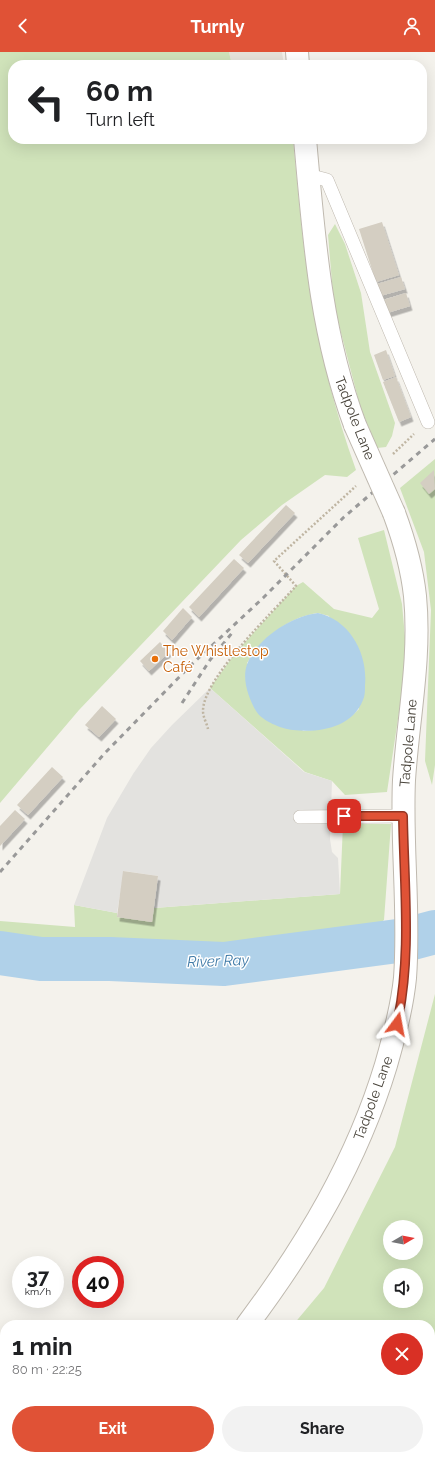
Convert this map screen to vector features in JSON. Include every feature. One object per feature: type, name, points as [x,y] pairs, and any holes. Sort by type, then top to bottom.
[{"type":"street","name":"Tadpole Lane","points":[[251,1320],[315,1227],[354,1150],[382,1077],[393,1043],[403,994],[406,949],[403,816],[406,748],[416,666],[417,637],[412,578],[405,546],[394,513],[355,425],[341,388],[326,326],[318,275],[305,144]]},
{"type":"lane","points":[[308,175],[327,180],[428,422]]},
{"type":"lane","points":[[300,817],[403,816]]},
{"type":"path","points":[[389,457],[428,422]]},
{"type":"path","points":[[208,729],[203,711],[210,688],[214,681],[236,652],[296,586],[274,561],[361,482]]},
{"type":"shaded area","points":[[229,52],[282,52],[283,60],[231,60]]},
{"type":"shaded area","points":[[210,688],[304,772],[332,781],[330,839],[332,852],[338,858],[340,894],[154,908],[158,876],[124,871],[117,913],[74,905],[107,818],[133,774],[151,748]]},
{"type":"green space","points":[[0,52],[229,52],[231,60],[8,60],[8,144],[293,144],[300,214],[314,313],[323,358],[335,404],[356,470],[347,477],[325,475],[282,505],[241,540],[79,710],[0,803]]},
{"type":"green space","points":[[335,224],[345,244],[361,293],[370,352],[395,423],[392,436],[386,447],[377,448],[360,406],[334,306],[328,235]]},
{"type":"green space","points":[[435,459],[435,765],[432,785],[425,761],[431,610],[424,552],[400,488]]},
{"type":"green space","points":[[384,530],[402,604],[407,659],[387,792],[345,795],[332,781],[305,772],[210,688],[236,652],[296,586],[303,582],[334,609],[372,618],[379,609],[358,538]],"holes":[[[318,613],[329,616],[359,709],[353,715],[334,726],[303,731],[247,663],[253,654],[269,637],[287,624],[307,615]]]},
{"type":"green space","points":[[343,824],[391,824],[384,920],[364,935],[190,950],[70,946],[0,941],[0,921],[75,927],[74,905],[117,913],[117,917],[152,922],[154,908],[340,894]]},
{"type":"green space","points":[[435,994],[435,1320],[297,1320],[324,1288],[395,1147]]},
{"type":"water","points":[[318,613],[339,623],[355,640],[360,650],[365,673],[364,698],[358,709],[351,717],[334,727],[313,731],[283,728],[267,721],[256,711],[250,700],[246,687],[246,668],[253,653],[260,644],[277,629],[298,618]]},
{"type":"building","points":[[382,222],[399,275],[376,282],[359,229]]},
{"type":"building","points":[[401,277],[405,289],[380,296],[377,284]]},
{"type":"building","points":[[406,293],[410,306],[387,313],[383,300]]},
{"type":"building","points":[[386,350],[395,376],[383,380],[374,355]]},
{"type":"building","points":[[396,377],[411,417],[399,422],[383,382]]},
{"type":"building","points":[[434,470],[435,489],[429,494],[420,483]]},
{"type":"building","points":[[286,505],[295,513],[248,563],[239,555]]},
{"type":"building","points":[[234,559],[244,568],[199,617],[189,607]]},
{"type":"building","points":[[183,608],[192,617],[172,640],[163,631]]},
{"type":"building","points":[[160,642],[169,652],[149,671],[140,661]]},
{"type":"building","points":[[102,706],[116,719],[99,737],[85,725]]},
{"type":"building","points":[[52,767],[63,777],[28,815],[17,805]]},
{"type":"building","points":[[15,810],[25,819],[0,846],[0,826]]},
{"type":"building","points":[[123,871],[158,876],[152,922],[117,917]]},
{"type":"waterway","name":"River Ray","points":[[0,953],[41,959],[110,959],[224,964],[405,940],[435,932]]},
{"type":"railway","points":[[0,872],[104,754],[191,665],[263,598],[344,517],[435,439]]},
{"type":"railway","points":[[182,703],[210,660],[232,633]]},
{"type":"place","name":"The Whistlestop Café","points":[[155,659]]},
{"type":"route","points":[[344,816],[403,816],[406,964],[402,1004],[397,1024]]}]
